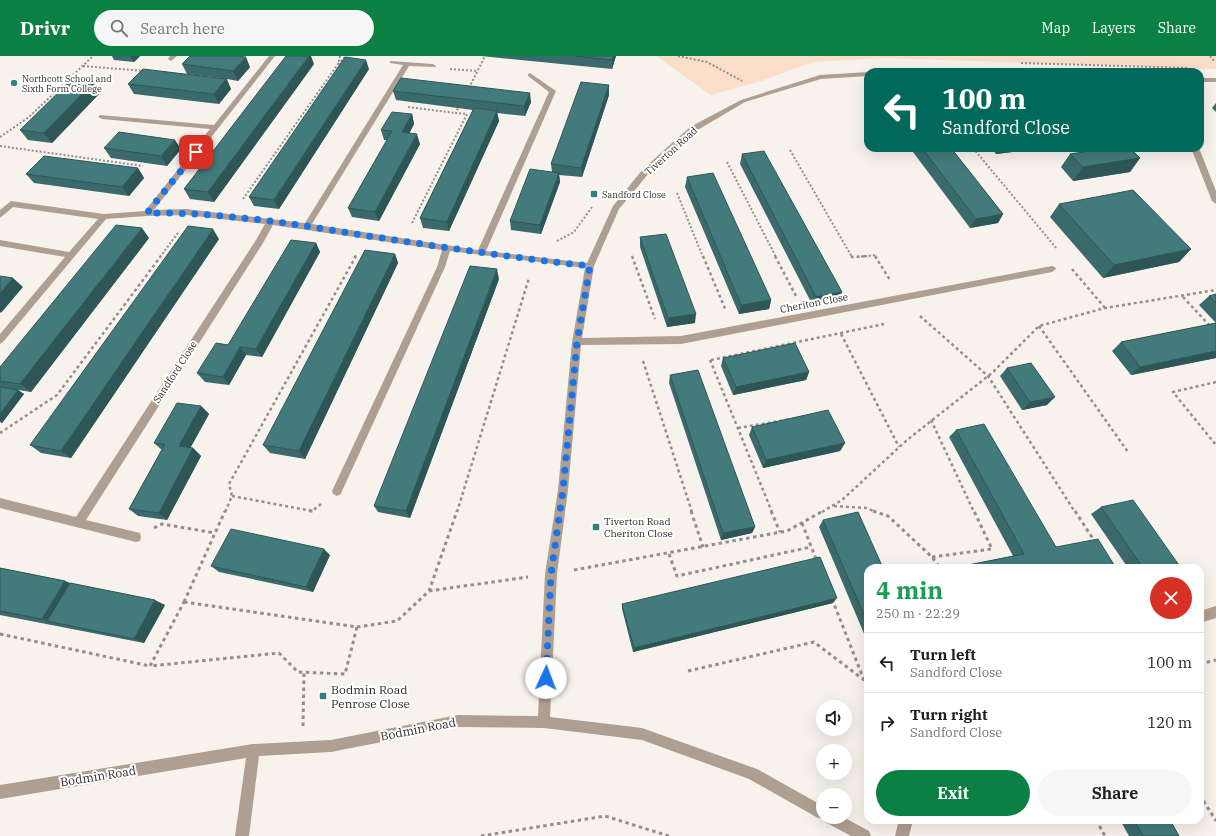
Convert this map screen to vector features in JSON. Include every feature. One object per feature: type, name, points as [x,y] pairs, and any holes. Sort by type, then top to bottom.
[{"type":"street","points":[[147,213],[272,56]]},
{"type":"street","points":[[392,62],[432,66]]},
{"type":"street","points":[[307,226],[407,64]]},
{"type":"street","name":"Tiverton Road","points":[[544,722],[551,574],[563,490],[577,342],[590,266],[616,208],[646,171],[693,129],[744,101],[820,78],[864,74]]},
{"type":"street","points":[[481,253],[553,91],[530,75]]},
{"type":"street","points":[[1204,80],[1216,80]]},
{"type":"street","points":[[102,117],[216,127]]},
{"type":"street","points":[[1197,152],[1216,201]]},
{"type":"street","points":[[0,215],[11,204],[104,217],[147,213],[193,213],[307,226],[481,253],[590,266]]},
{"type":"street","points":[[0,340],[71,254],[104,217]]},
{"type":"street","name":"Sandford Close","points":[[79,522],[260,241],[270,222]]},
{"type":"street","points":[[0,243],[71,254]]},
{"type":"street","points":[[337,491],[441,267],[447,248]]},
{"type":"street","name":"Cheriton Close","points":[[577,342],[681,340],[1052,269]]},
{"type":"street","points":[[0,503],[136,537]]},
{"type":"street","points":[[1204,616],[1216,612]]},
{"type":"street","name":"Bodmin Road","points":[[0,792],[253,750],[331,746],[458,721],[544,722],[642,734],[752,774],[816,809]]},
{"type":"street","points":[[242,836],[253,750]]},
{"type":"street","points":[[843,824],[864,836]]},
{"type":"street","points":[[902,836],[905,824]]},
{"type":"path","points":[[0,137],[29,117],[93,56]]},
{"type":"path","points":[[338,64],[340,56]]},
{"type":"path","points":[[231,218],[338,64],[346,56]]},
{"type":"path","points":[[469,89],[485,56]]},
{"type":"path","points":[[678,56],[707,62],[748,84]]},
{"type":"path","points":[[1017,63],[1192,68]]},
{"type":"path","points":[[432,66],[478,72]]},
{"type":"path","points":[[403,241],[467,114],[408,106]]},
{"type":"path","points":[[456,113],[458,108]]},
{"type":"path","points":[[0,146],[143,166]]},
{"type":"path","points":[[790,150],[852,256],[875,255],[900,298],[988,376],[1099,548]]},
{"type":"path","points":[[976,152],[1059,253]]},
{"type":"path","points":[[727,162],[807,316]]},
{"type":"path","points":[[677,193],[734,330]]},
{"type":"path","points":[[184,602],[357,627],[397,621],[429,591],[456,515],[528,280],[542,261],[547,244],[571,237],[581,225],[593,205]]},
{"type":"path","points":[[0,433],[57,395],[193,213]]},
{"type":"path","points":[[150,666],[184,602],[216,533],[232,496],[229,484],[356,255]]},
{"type":"path","points":[[632,256],[662,341]]},
{"type":"path","points":[[1070,265],[1105,308]]},
{"type":"path","points":[[429,591],[551,574],[668,554],[787,531],[842,500],[899,447],[988,376],[1039,326],[1105,308],[1216,290]]},
{"type":"path","points":[[1183,296],[1211,328]]},
{"type":"path","points":[[913,318],[920,316]]},
{"type":"path","points":[[710,360],[891,322]]},
{"type":"path","points":[[1039,326],[1128,452]]},
{"type":"path","points":[[841,333],[899,447]]},
{"type":"path","points":[[704,336],[710,360],[780,532]]},
{"type":"path","points":[[637,341],[703,547]]},
{"type":"path","points":[[1216,382],[1173,392],[1216,445]]},
{"type":"path","points":[[738,428],[798,418]]},
{"type":"path","points":[[931,420],[992,549],[932,557]]},
{"type":"path","points":[[232,496],[312,511],[337,491]]},
{"type":"path","points":[[832,506],[866,508],[888,516],[932,557],[937,564]]},
{"type":"path","points":[[802,523],[817,561]]},
{"type":"path","points":[[136,537],[162,524],[216,533]]},
{"type":"path","points":[[668,554],[677,576],[811,547]]},
{"type":"path","points":[[831,596],[864,681]]},
{"type":"path","points":[[0,634],[150,666],[279,653],[298,672],[345,674],[357,627]]},
{"type":"path","points":[[688,671],[814,642],[864,681]]},
{"type":"path","points":[[1204,663],[1216,660]]},
{"type":"path","points":[[302,748],[304,672]]},
{"type":"path","points":[[1204,802],[1216,821]]},
{"type":"path","points":[[481,836],[605,816],[668,836]]},
{"type":"path","points":[[1098,824],[1105,836]]},
{"type":"shaded area","points":[[656,56],[1216,56],[1216,69],[883,58],[813,62],[761,81],[711,95]]},
{"type":"building","points":[[190,56],[246,57],[233,71],[182,64]]},
{"type":"building","points":[[286,56],[309,56],[208,192],[184,189]]},
{"type":"building","points":[[576,56],[613,56],[612,60]]},
{"type":"building","points":[[345,57],[366,60],[274,200],[249,197]]},
{"type":"building","points":[[143,69],[226,79],[214,94],[128,84]]},
{"type":"building","points":[[401,78],[530,93],[524,106],[393,91]]},
{"type":"building","points":[[70,81],[93,83],[44,133],[20,130]]},
{"type":"building","points":[[581,82],[609,85],[581,168],[551,164]]},
{"type":"building","points":[[474,108],[497,111],[447,222],[420,218]]},
{"type":"building","points":[[392,112],[412,114],[402,132],[417,134],[375,212],[348,208],[392,131],[381,130]]},
{"type":"building","points":[[119,132],[175,140],[161,156],[104,148]]},
{"type":"building","points":[[764,151],[842,292],[816,297],[742,154]]},
{"type":"building","points":[[925,152],[954,152],[1003,214],[976,219]]},
{"type":"building","points":[[1084,152],[1134,152],[1140,158],[1083,167],[1070,154]]},
{"type":"building","points":[[44,156],[138,168],[122,187],[26,174]]},
{"type":"building","points":[[530,169],[559,173],[540,225],[510,221]]},
{"type":"building","points":[[713,173],[771,300],[741,305],[687,177]]},
{"type":"building","points":[[1133,190],[1191,249],[1114,265],[1059,204]]},
{"type":"building","points":[[116,225],[142,228],[20,384],[0,381],[0,367]]},
{"type":"building","points":[[188,226],[213,229],[61,451],[30,445]]},
{"type":"building","points":[[666,234],[696,314],[668,318],[640,237]]},
{"type":"building","points":[[291,240],[316,243],[256,349],[240,347],[223,377],[197,373],[216,343],[228,345]]},
{"type":"building","points":[[365,250],[395,254],[299,451],[263,445]]},
{"type":"building","points":[[470,266],[497,269],[406,511],[374,506]]},
{"type":"building","points":[[0,276],[13,278],[0,293]]},
{"type":"building","points":[[1216,294],[1216,303],[1209,296]]},
{"type":"building","points":[[1216,323],[1216,351],[1140,367],[1121,342]]},
{"type":"building","points":[[795,343],[809,372],[736,387],[723,358]]},
{"type":"building","points":[[1031,363],[1055,397],[1030,402],[1007,368]]},
{"type":"building","points":[[698,370],[755,527],[723,533],[670,375]]},
{"type":"building","points":[[0,387],[18,390],[0,414]]},
{"type":"building","points":[[177,403],[201,406],[179,446],[193,448],[159,513],[129,509],[165,444],[154,443]]},
{"type":"building","points":[[828,410],[845,443],[766,460],[752,427]]},
{"type":"building","points":[[984,424],[1056,547],[1098,539],[1114,564],[973,564],[1024,554],[956,430]]},
{"type":"building","points":[[1133,500],[1178,564],[1140,564],[1101,507]]},
{"type":"building","points":[[858,512],[881,564],[864,564],[864,615],[823,520]]},
{"type":"building","points":[[231,529],[324,549],[306,587],[211,566]]},
{"type":"building","points":[[820,557],[837,598],[634,648],[622,604]]},
{"type":"building","points":[[0,568],[65,581],[42,619],[0,611]]},
{"type":"building","points":[[70,583],[155,600],[134,639],[47,621]]},
{"type":"building","points":[[1136,824],[1172,824],[1179,836],[1143,836]]},
{"type":"place","name":"Northcott School and Sixth Form College","points":[[14,83]]},
{"type":"place","name":"Sandford Close","points":[[594,194]]},
{"type":"place","name":"Tiverton Road Cheriton Close","points":[[596,527]]},
{"type":"place","name":"Bodmin Road Penrose Close","points":[[323,696]]},
{"type":"route","points":[[196,152],[147,213],[186,212],[320,228],[481,253],[590,266],[577,342],[563,490],[551,574],[546,678]]}]
